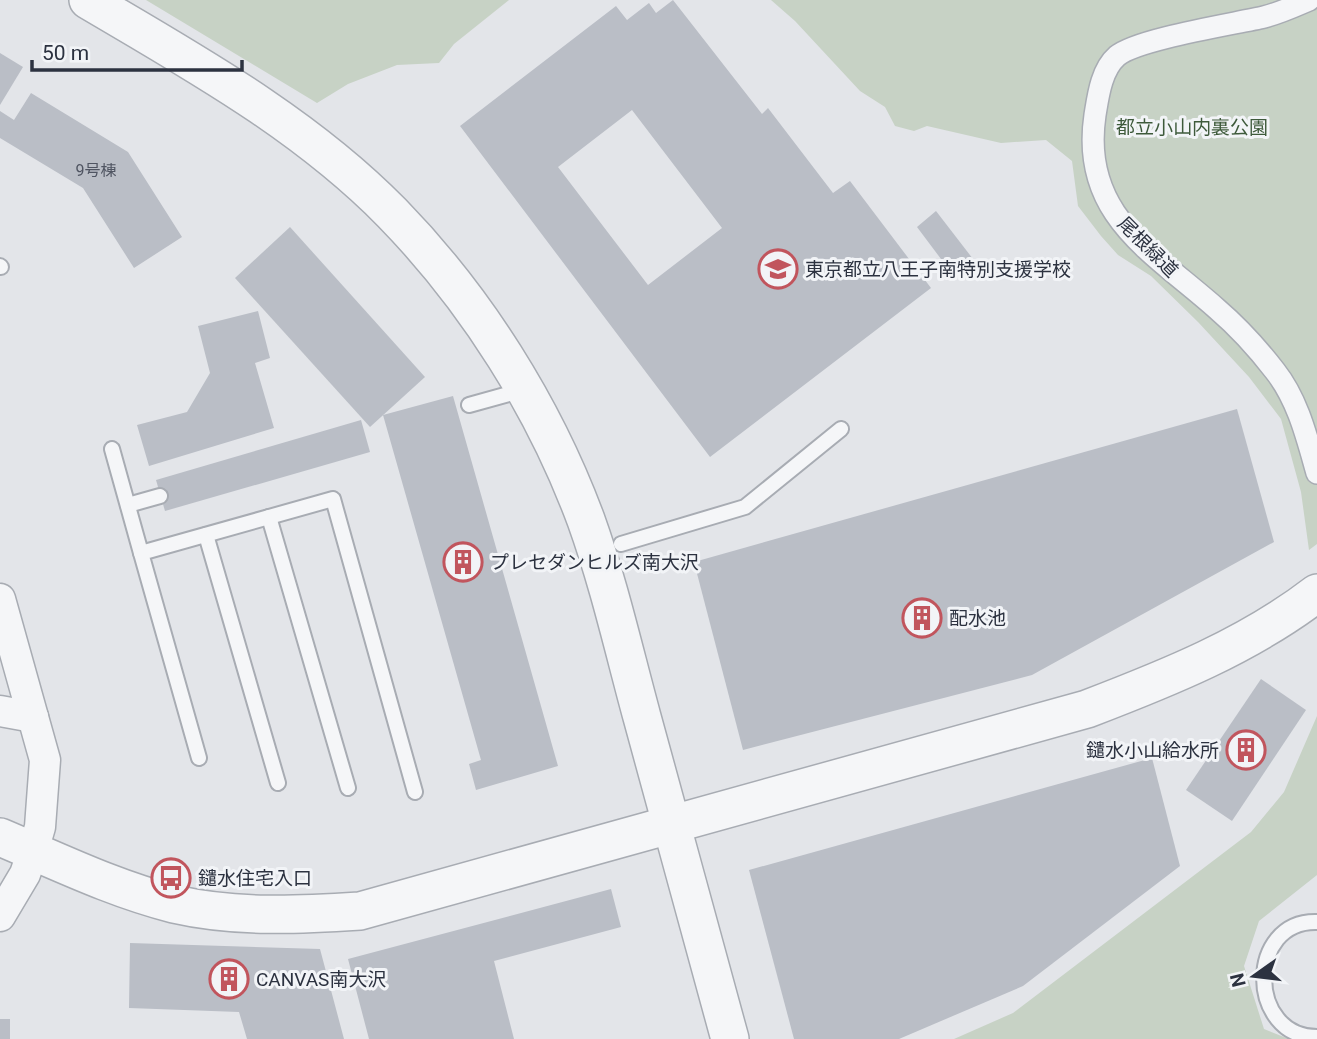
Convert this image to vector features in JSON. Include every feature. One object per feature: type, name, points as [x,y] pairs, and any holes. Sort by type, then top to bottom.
[{"type":"street","points":[[88,0],[271,113],[341,166],[390,211],[434,258],[486,328],[525,390],[566,471],[586,521],[730,1039]]},
{"type":"street","name":"尾根緑道","points":[[1309,0],[1268,16],[1154,41],[1116,57],[1099,87],[1093,156],[1100,185],[1118,220],[1146,251],[1217,309],[1278,373],[1295,404],[1317,473]]},
{"type":"street","points":[[0,837],[122,888],[175,904],[235,913],[293,915],[360,911],[671,827],[1087,709],[1176,675],[1249,639],[1317,593]]},
{"type":"street","points":[[0,599],[45,760],[45,784],[33,851],[25,874],[0,916]]},
{"type":"street","points":[[0,711],[33,717]]},
{"type":"lane","points":[[469,405],[525,390]]},
{"type":"lane","points":[[621,544],[745,508],[841,429]]},
{"type":"lane","points":[[112,449],[199,758]]},
{"type":"lane","points":[[128,505],[160,496]]},
{"type":"lane","points":[[141,553],[333,499],[415,792]]},
{"type":"lane","points":[[268,517],[348,788]]},
{"type":"lane","points":[[205,535],[278,783]]},
{"type":"lane","points":[[1317,922],[1292,928],[1278,939],[1267,955],[1262,975],[1264,995],[1273,1014],[1290,1030],[1317,1037]]},
{"type":"green space","points":[[146,0],[509,0],[454,44],[439,63],[397,65],[348,84],[317,103]]},
{"type":"green space","name":"都立小山内裏公園","points":[[771,0],[1317,0],[1317,544],[1309,550],[1301,492],[1281,419],[1249,377],[1198,322],[1151,276],[1118,255],[1101,236],[1078,206],[1072,161],[1046,140],[1001,143],[927,126],[914,131],[895,126],[885,107],[860,91],[795,21]]},
{"type":"green space","points":[[1317,716],[1317,875],[1259,921],[1244,966],[1264,1029],[1289,1039],[954,1039],[1013,1013],[1251,832],[1284,792]]},
{"type":"building","points":[[673,0],[762,114],[768,108],[833,193],[850,181],[931,288],[710,457],[460,126],[616,6],[627,20],[649,3],[656,13]],"holes":[[[632,110],[722,228],[648,285],[558,167]]]},
{"type":"building","points":[[0,53],[23,67],[0,105]]},
{"type":"building","points":[[31,93],[128,152],[182,237],[134,268],[83,188],[0,138],[0,111],[14,120]]},
{"type":"building","points":[[936,211],[973,259],[953,275],[917,227]]},
{"type":"building","points":[[290,227],[425,377],[370,427],[235,278]]},
{"type":"building","points":[[258,311],[270,358],[255,363],[274,428],[149,466],[137,425],[187,412],[210,373],[198,326]]},
{"type":"building","name":"プレセダンヒルズ南大沢","points":[[453,396],[558,766],[476,790],[469,764],[481,760],[383,415]]},
{"type":"building","name":"配水池","points":[[1237,409],[1274,542],[1032,675],[743,750],[694,562]]},
{"type":"building","points":[[361,420],[370,452],[165,511],[156,480]]},
{"type":"building","name":"鑓水小山給水所","points":[[1261,679],[1306,710],[1232,821],[1186,790]]},
{"type":"building","points":[[1152,758],[1180,866],[1023,986],[899,1039],[794,1039],[749,870]]},
{"type":"building","points":[[611,889],[621,927],[494,961],[514,1039],[369,1039],[348,959]]},
{"type":"building","name":"CANVAS南大沢","points":[[130,943],[320,949],[344,1039],[247,1039],[239,1012],[129,1008]]},
{"type":"building","points":[[0,1019],[10,1019],[10,1039],[0,1039]]},
{"type":"place","name":"東京都立八王子南特別支援学校","points":[[778,269]]},
{"type":"place","name":"プレセダンヒルズ南大沢","points":[[463,562]]},
{"type":"place","name":"配水池","points":[[922,618]]},
{"type":"place","name":"鑓水小山給水所","points":[[1246,750]]},
{"type":"place","name":"鑓水住宅入口","points":[[171,878]]},
{"type":"place","name":"CANVAS南大沢","points":[[229,979]]}]
